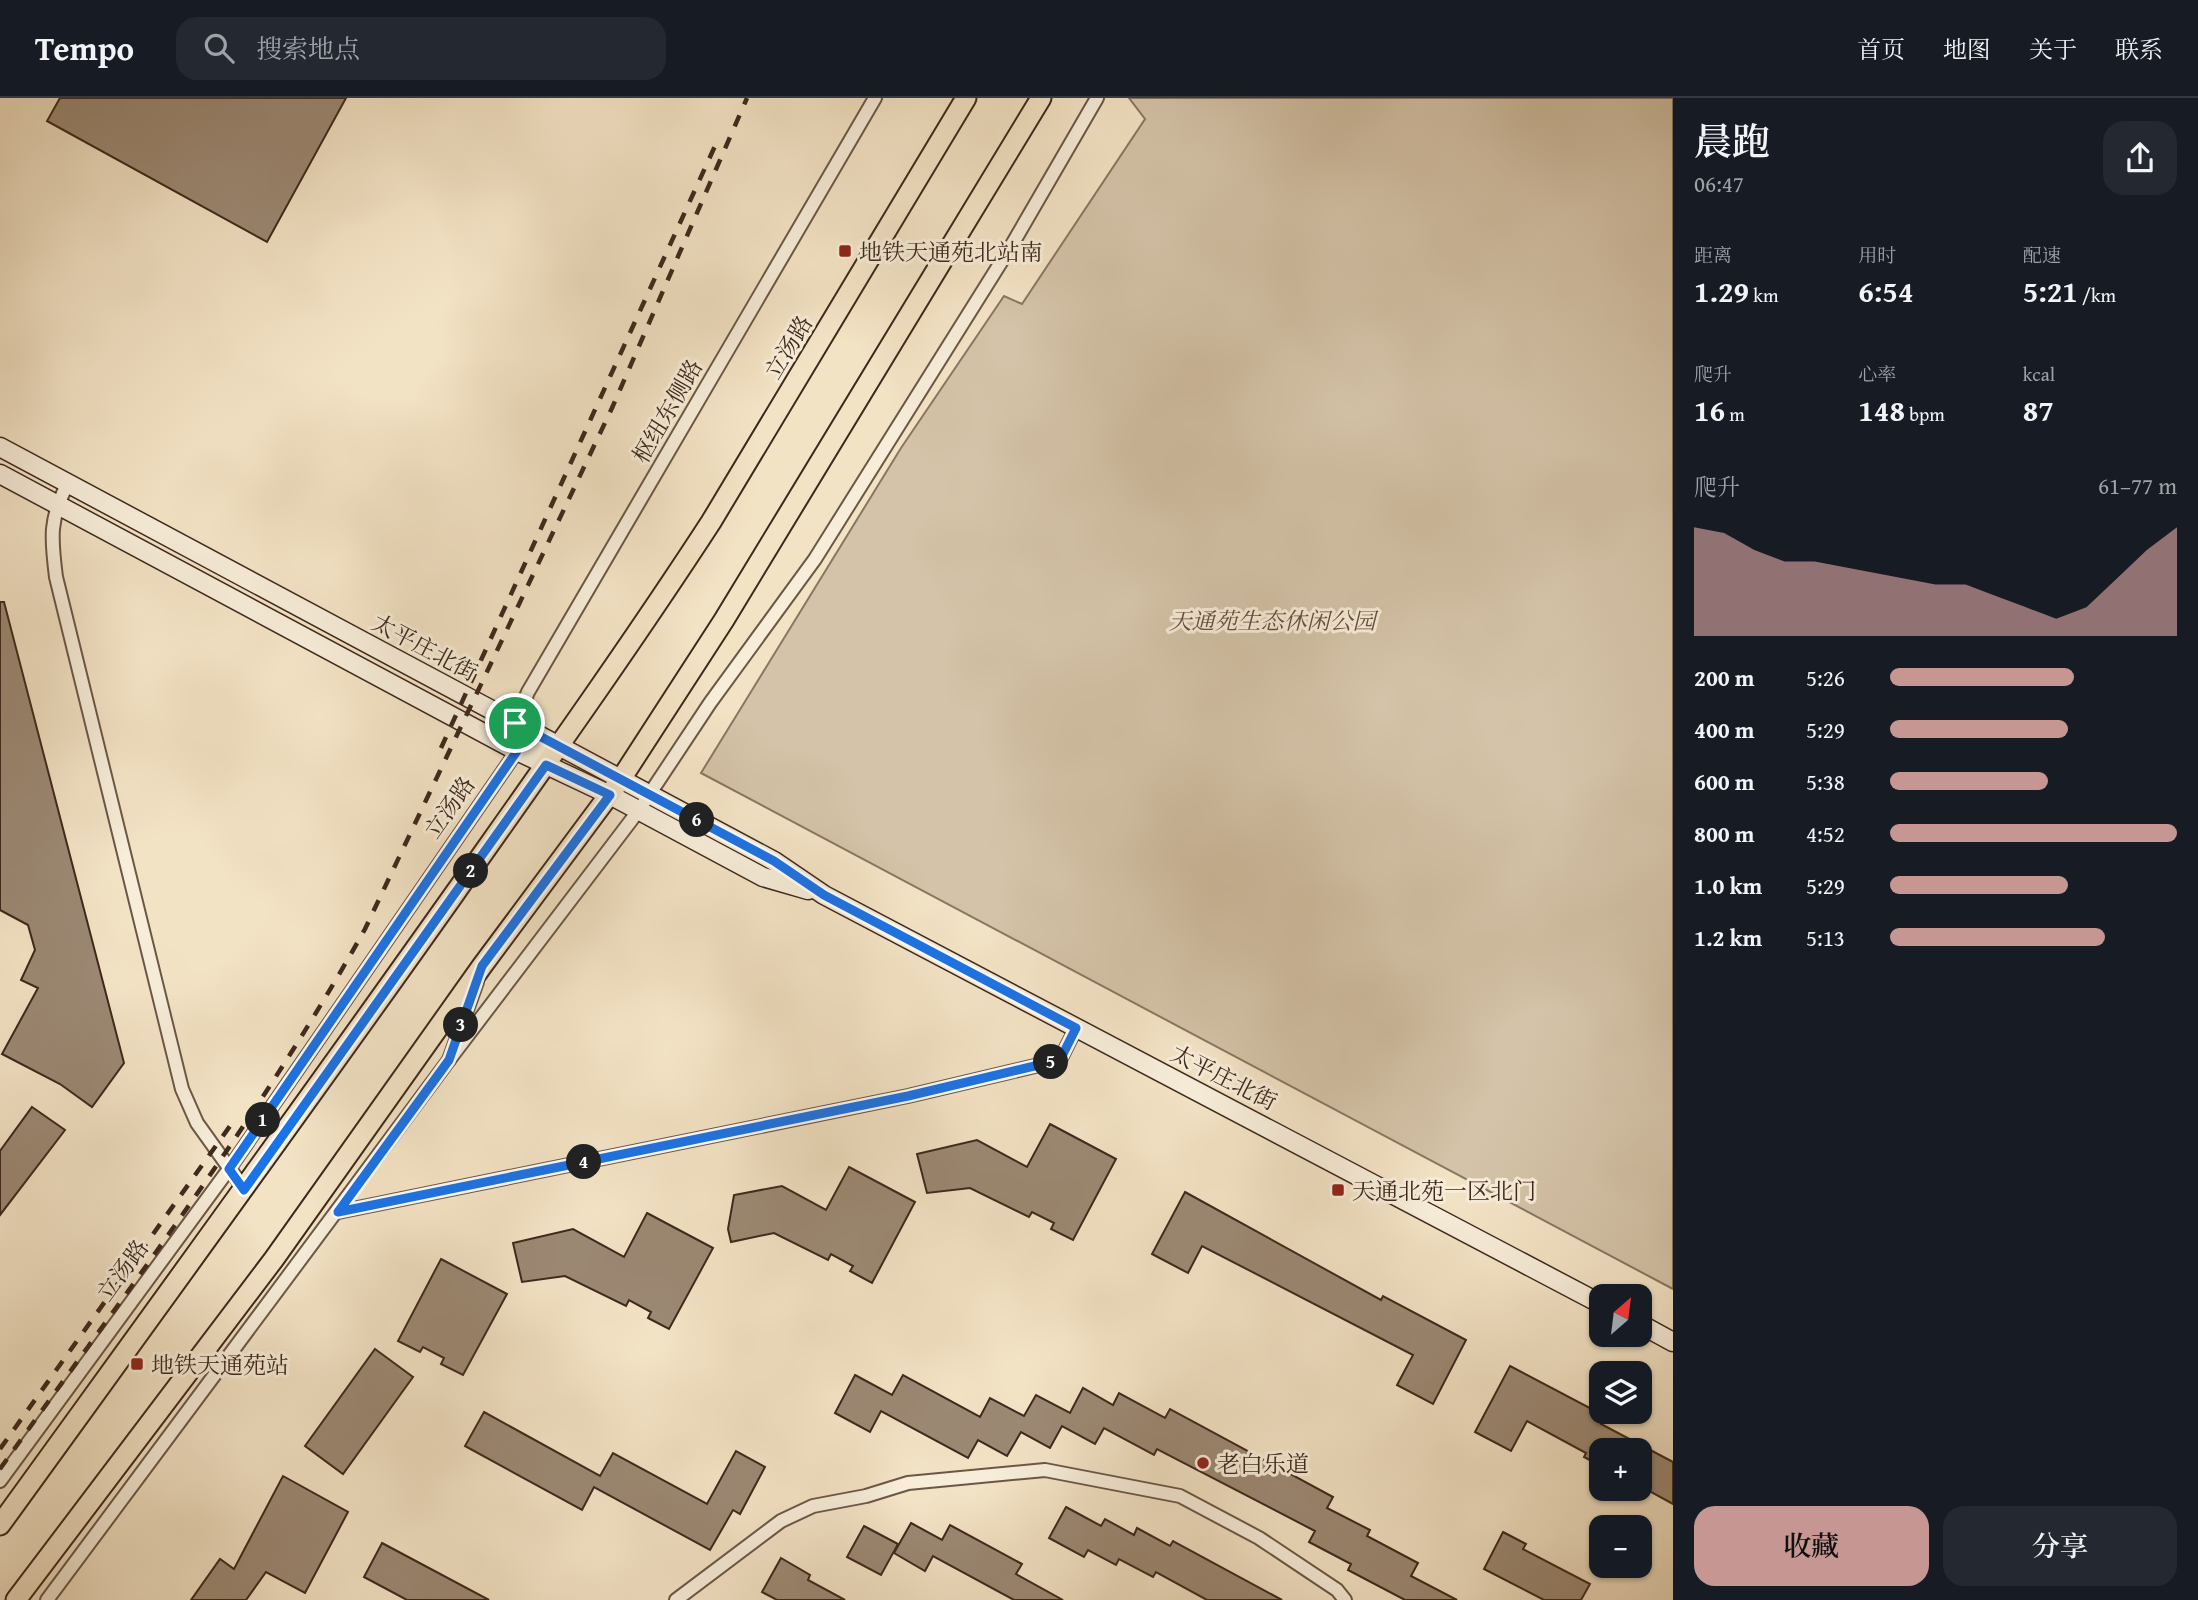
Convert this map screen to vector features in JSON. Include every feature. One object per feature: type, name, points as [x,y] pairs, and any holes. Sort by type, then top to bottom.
[{"type":"main road","name":"立汤路","points":[[546,765],[710,522],[966,98]]},
{"type":"main road","points":[[16,1600],[274,1259],[482,966],[615,787],[724,620],[1041,98]]},
{"type":"main road","name":"太平庄北街","points":[[0,447],[559,746],[615,787],[639,810],[763,877],[824,895]]},
{"type":"main road","name":"太平庄北街","points":[[0,474],[517,751],[546,765],[650,795],[774,861],[824,895],[1589,1298]]},
{"type":"main road","points":[[0,1525],[244,1190],[546,765]]},
{"type":"main road","points":[[1652,1331],[1673,1342]]},
{"type":"street","name":"枢纽东侧路","points":[[517,751],[515,723],[551,649],[875,98]]},
{"type":"street","points":[[47,1600],[449,1060],[639,810],[710,702],[815,559],[1013,243],[1097,98]]},
{"type":"street","points":[[68,483],[56,504],[51,540],[56,577],[183,1089],[197,1122],[244,1190]]},
{"type":"street","points":[[517,751],[559,746]]},
{"type":"street","name":"立汤路","points":[[0,1481],[229,1169],[517,751]]},
{"type":"street","points":[[449,1060],[482,966]]},
{"type":"street","points":[[338,1212],[908,1096],[1060,1060],[1076,1028]]},
{"type":"street","points":[[676,1600],[781,1521],[813,1506],[866,1496],[908,1483],[1045,1470],[1180,1496],[1259,1538],[1337,1590],[1345,1600]]},
{"type":"green space","name":"天通苑生态休闲公园","points":[[1129,98],[1673,98],[1673,1289],[701,773],[901,448],[1004,296],[1022,304],[1145,119]]},
{"type":"building","points":[[60,98],[346,98],[267,242],[47,121]]},
{"type":"building","points":[[0,602],[4,602],[124,1063],[92,1107],[60,1084],[2,1054],[38,988],[21,980],[35,950],[28,925],[0,910]]},
{"type":"building","points":[[32,1107],[65,1130],[0,1215],[0,1151]]},
{"type":"building","points":[[1050,1124],[1116,1159],[1073,1240],[1051,1229],[1054,1223],[1032,1212],[1029,1217],[970,1188],[927,1193],[917,1154],[977,1140],[1027,1167]]},
{"type":"building","points":[[849,1167],[915,1202],[872,1283],[850,1271],[853,1266],[831,1254],[828,1260],[774,1233],[731,1242],[728,1229],[734,1195],[782,1186],[826,1210]]},
{"type":"building","points":[[1185,1192],[1381,1300],[1383,1296],[1466,1340],[1433,1404],[1397,1385],[1413,1355],[1202,1246],[1188,1273],[1152,1254]]},
{"type":"building","points":[[647,1213],[713,1248],[669,1329],[648,1318],[651,1312],[629,1300],[626,1306],[565,1276],[522,1282],[513,1243],[573,1229],[624,1257]]},
{"type":"building","points":[[441,1259],[507,1294],[463,1375],[441,1364],[444,1358],[423,1347],[420,1352],[398,1341]]},
{"type":"building","points":[[375,1349],[413,1377],[343,1474],[305,1446]]},
{"type":"building","points":[[1510,1366],[1589,1408],[1589,1424],[1601,1424],[1628,1438],[1589,1438],[1589,1460],[1584,1457],[1586,1453],[1527,1421],[1511,1451],[1475,1432]]},
{"type":"building","points":[[855,1375],[892,1395],[903,1375],[980,1417],[990,1398],[1024,1416],[1036,1395],[1070,1413],[1083,1388],[1113,1405],[1119,1393],[1165,1418],[1170,1409],[1333,1497],[1327,1508],[1370,1530],[1367,1536],[1418,1563],[1411,1576],[1457,1600],[1405,1600],[1348,1570],[1351,1564],[1309,1542],[1315,1531],[1157,1449],[1154,1455],[1104,1428],[1095,1444],[1062,1426],[1050,1448],[1021,1432],[1007,1456],[978,1440],[968,1458],[881,1411],[870,1432],[835,1413]]},
{"type":"building","points":[[484,1412],[600,1476],[613,1453],[707,1504],[736,1451],[765,1467],[740,1514],[733,1510],[710,1550],[594,1487],[582,1510],[465,1446]]},
{"type":"building","points":[[1652,1451],[1673,1462],[1673,1504],[1652,1493]]},
{"type":"building","points":[[283,1476],[348,1512],[305,1593],[266,1572],[246,1600],[191,1600],[220,1559],[234,1569]]},
{"type":"building","points":[[1066,1507],[1101,1526],[1105,1519],[1134,1535],[1137,1528],[1170,1546],[1173,1541],[1282,1600],[1207,1600],[1156,1572],[1153,1577],[1119,1559],[1116,1565],[1088,1550],[1084,1557],[1049,1538]]},
{"type":"building","points":[[911,1523],[942,1540],[950,1525],[1022,1564],[1016,1574],[1063,1600],[1014,1600],[933,1556],[925,1571],[894,1553]]},
{"type":"building","points":[[864,1526],[898,1544],[881,1575],[847,1557]]},
{"type":"building","points":[[1503,1532],[1526,1544],[1523,1549],[1590,1584],[1581,1600],[1544,1600],[1484,1569]]},
{"type":"building","points":[[382,1543],[489,1600],[407,1600],[364,1577]]},
{"type":"building","points":[[781,1558],[810,1575],[808,1580],[845,1600],[777,1600],[762,1592]]},
{"type":"railway","points":[[0,1469],[236,1137],[281,1069],[365,929],[612,408],[747,98]]},
{"type":"railway","points":[[441,748],[715,146]]},
{"type":"railway","points":[[0,1449],[230,1126]]},
{"type":"place","name":"地铁天通苑北站南","points":[[845,251]]},
{"type":"place","name":"天通北苑一区北门","points":[[1338,1190]]},
{"type":"place","name":"地铁天通苑站","points":[[137,1364]]},
{"type":"place","name":"老白乐道","points":[[1203,1463]]},
{"type":"route","points":[[515,723],[774,861],[824,895],[1076,1028],[1060,1060],[908,1096],[338,1212],[449,1060],[482,966],[610,795],[546,765],[244,1190],[229,1169],[517,751],[515,723]]}]
